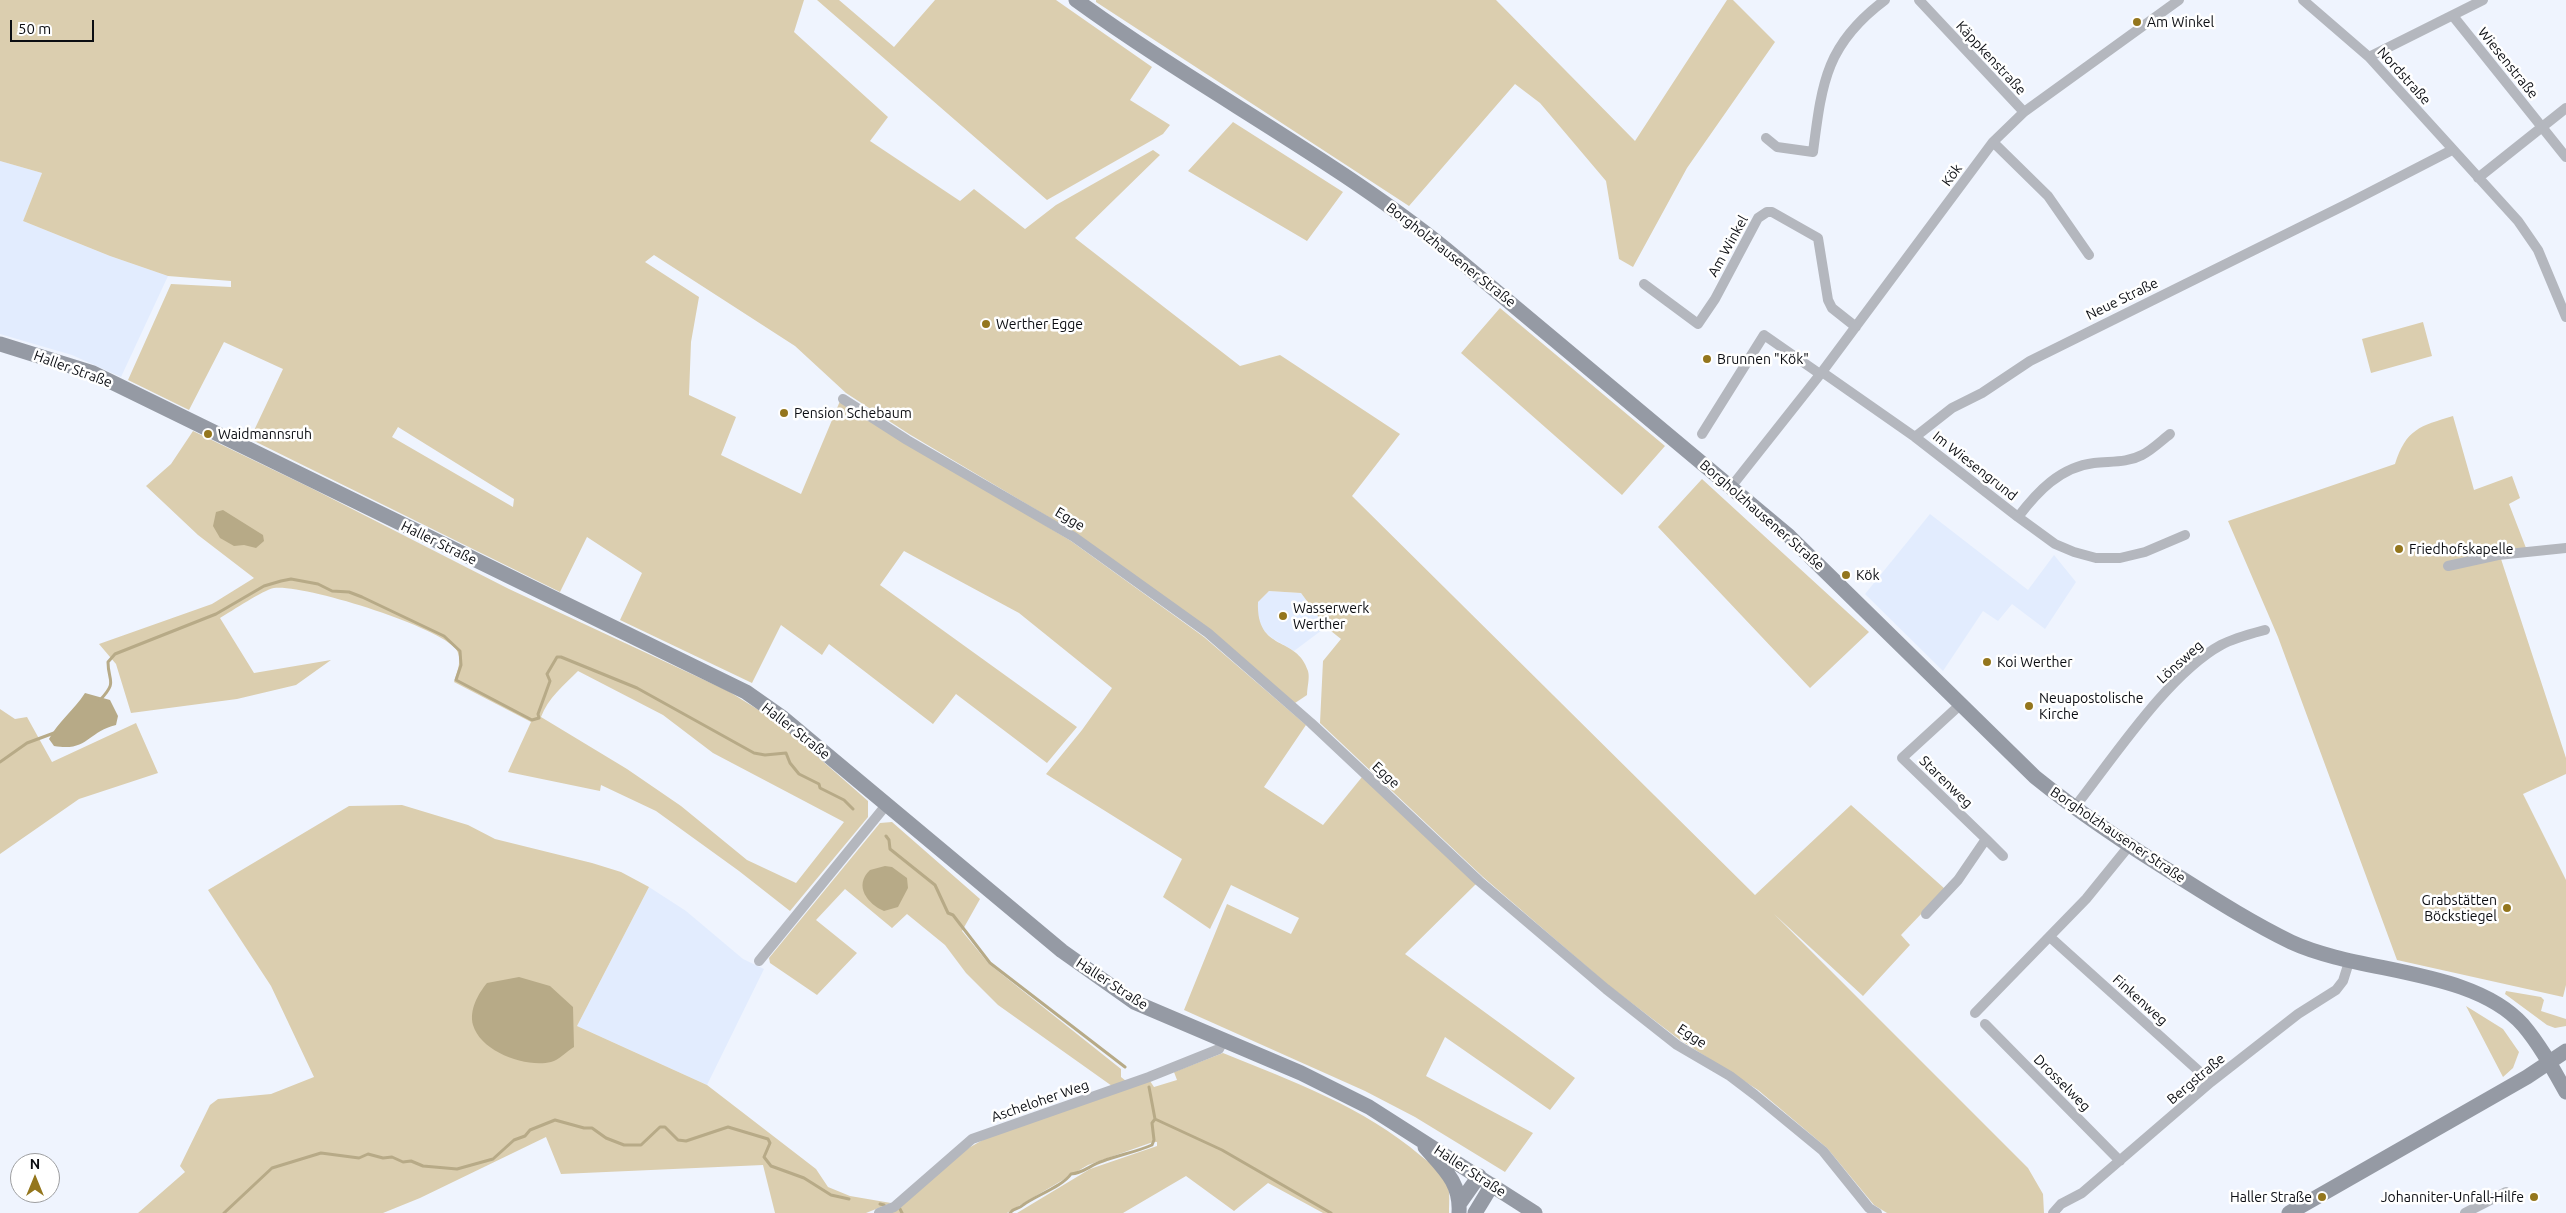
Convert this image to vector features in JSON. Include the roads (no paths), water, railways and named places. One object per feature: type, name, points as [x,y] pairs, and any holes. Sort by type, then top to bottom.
[{"type":"street","name":"Borgholzhausener Straße","points":[[1076,0],[1162,59],[1394,208],[1461,261],[1731,487],[1824,569],[2035,776],[2074,808],[2129,846],[2290,942],[2349,962],[2437,980],[2479,994],[2502,1007],[2522,1024],[2566,1092]]},
{"type":"street","points":[[1766,138],[1777,147],[1812,152],[1826,73],[1838,46],[1868,13],[1885,0]]},
{"type":"street","name":"Käppkenstraße","points":[[1919,0],[2024,112]]},
{"type":"street","name":"Kök","points":[[1731,487],[1856,327],[1993,142],[2024,112],[2179,0]]},
{"type":"street","name":"Nordstraße","points":[[2303,0],[2369,57],[2518,221],[2538,250],[2566,317]]},
{"type":"street","points":[[2369,57],[2483,0]]},
{"type":"street","name":"Wiesenstraße","points":[[2453,16],[2566,158]]},
{"type":"street","points":[[2478,178],[2566,108]]},
{"type":"street","points":[[1993,142],[2048,196],[2089,255]]},
{"type":"street","name":"Neue Straße","points":[[1915,436],[1952,408],[1982,393],[2030,360],[2349,203],[2452,150]]},
{"type":"street","name":"Am Winkel","points":[[1644,284],[1698,324],[1715,299],[1758,218],[1766,212],[1772,212],[1818,238],[1828,300],[1832,308],[1856,327]]},
{"type":"street","points":[[1702,434],[1764,335],[1915,436]]},
{"type":"street","name":"Haller Straße","points":[[0,344],[93,373],[746,692],[783,718],[1098,978],[1134,1002],[1300,1073],[1369,1107],[1535,1213]]},
{"type":"street","name":"Egge","points":[[843,399],[907,440],[1074,537],[1208,633],[1311,723],[1479,881],[1606,989],[1677,1045],[1749,1090],[1823,1150],[1869,1208],[1877,1213]]},
{"type":"street","name":"Im Wiesengrund","points":[[2018,517],[2044,485],[2062,475],[2086,464],[2131,459],[2144,454],[2170,434]]},
{"type":"street","name":"Im Wiesengrund","points":[[1915,436],[2055,544],[2096,558],[2120,558],[2145,552],[2185,535]]},
{"type":"street","points":[[2448,566],[2498,555],[2566,548]]},
{"type":"street","name":"Lönsweg","points":[[2074,808],[2160,698],[2196,663],[2221,645],[2264,630]]},
{"type":"street","name":"Starenweg","points":[[1961,704],[1902,758],[2003,856]]},
{"type":"street","points":[[759,961],[887,804]]},
{"type":"street","points":[[1926,914],[1958,880],[1986,839]]},
{"type":"street","points":[[1975,1013],[2051,938],[2086,900],[2129,846]]},
{"type":"street","name":"Finkenweg","points":[[2051,938],[2211,1082]]},
{"type":"street","name":"Bergstraße","points":[[2053,1213],[2061,1204],[2082,1193],[2211,1082],[2298,1014],[2336,990],[2343,981],[2349,962]]},
{"type":"street","name":"Drosselweg","points":[[1985,1024],[2120,1161]]},
{"type":"street","name":"Ascheloher Weg","points":[[879,1213],[894,1207],[972,1139],[1149,1077],[1219,1049],[1223,1041]]},
{"type":"street","points":[[2289,1213],[2549,1063],[2566,1051]]},
{"type":"street","points":[[1412,1133],[1449,1172],[1456,1185],[1459,1208]]},
{"type":"street","points":[[1459,1208],[1479,1176]]},
{"type":"street","points":[[1475,1213],[1492,1185]]},
{"type":"street","points":[[2465,1213],[2506,1192]]},
{"type":"waterway","points":[[100,700],[109,689],[111,681],[108,662],[115,654],[216,614],[264,586],[291,579],[318,584],[332,591],[349,592],[444,636],[460,651],[461,665],[456,680],[532,720],[539,718],[538,714],[550,681],[547,674],[557,657],[561,657],[637,688],[754,753],[765,755],[786,753],[790,763],[799,774],[819,784],[820,788],[844,800],[853,809]]},
{"type":"waterway","points":[[0,762],[27,743],[54,733]]},
{"type":"waterway","points":[[886,836],[889,840],[890,849],[935,885],[948,913],[953,915],[990,963],[1125,1067]]},
{"type":"waterway","points":[[1149,1087],[1155,1119]]},
{"type":"waterway","points":[[1010,1213],[1055,1187],[1071,1174],[1152,1145],[1154,1140],[1152,1123],[1155,1119],[1222,1150],[1331,1213]]},
{"type":"waterway","points":[[224,1213],[272,1168],[321,1153],[359,1158],[368,1154],[383,1158],[392,1157],[403,1162],[411,1161],[423,1166],[457,1169],[493,1159],[514,1140],[525,1136],[530,1130],[555,1120],[584,1128],[592,1128],[606,1138],[624,1145],[641,1145],[660,1127],[665,1127],[678,1140],[686,1141],[728,1127],[768,1139],[770,1143],[764,1157],[771,1166],[804,1178],[831,1195],[849,1199]]},
{"type":"waterway","points":[[880,1204],[884,1205]]},
{"type":"waterway","points":[[900,1209],[902,1213]]},
{"type":"place","name":"Am Winkel","points":[[2137,22]]},
{"type":"place","name":"Werther Egge","points":[[986,324]]},
{"type":"place","name":"Brunnen \"Kök\"","points":[[1707,359]]},
{"type":"place","name":"Pension Schebaum","points":[[784,413]]},
{"type":"place","name":"Waidmannsruh","points":[[208,434]]},
{"type":"place","name":"Friedhofskapelle","points":[[2399,549]]},
{"type":"place","name":"Kök","points":[[1846,575]]},
{"type":"place","name":"Wasserwerk Werther","points":[[1283,616]]},
{"type":"place","name":"Koi Werther","points":[[1987,662]]},
{"type":"place","name":"Neuapostolische Kirche","points":[[2029,706]]},
{"type":"place","name":"Grabstätten Böckstiegel","points":[[2507,908]]},
{"type":"place","name":"Haller Straße","points":[[2322,1197]]},
{"type":"place","name":"Johanniter-Unfall-Hilfe","points":[[2534,1197]]}]
